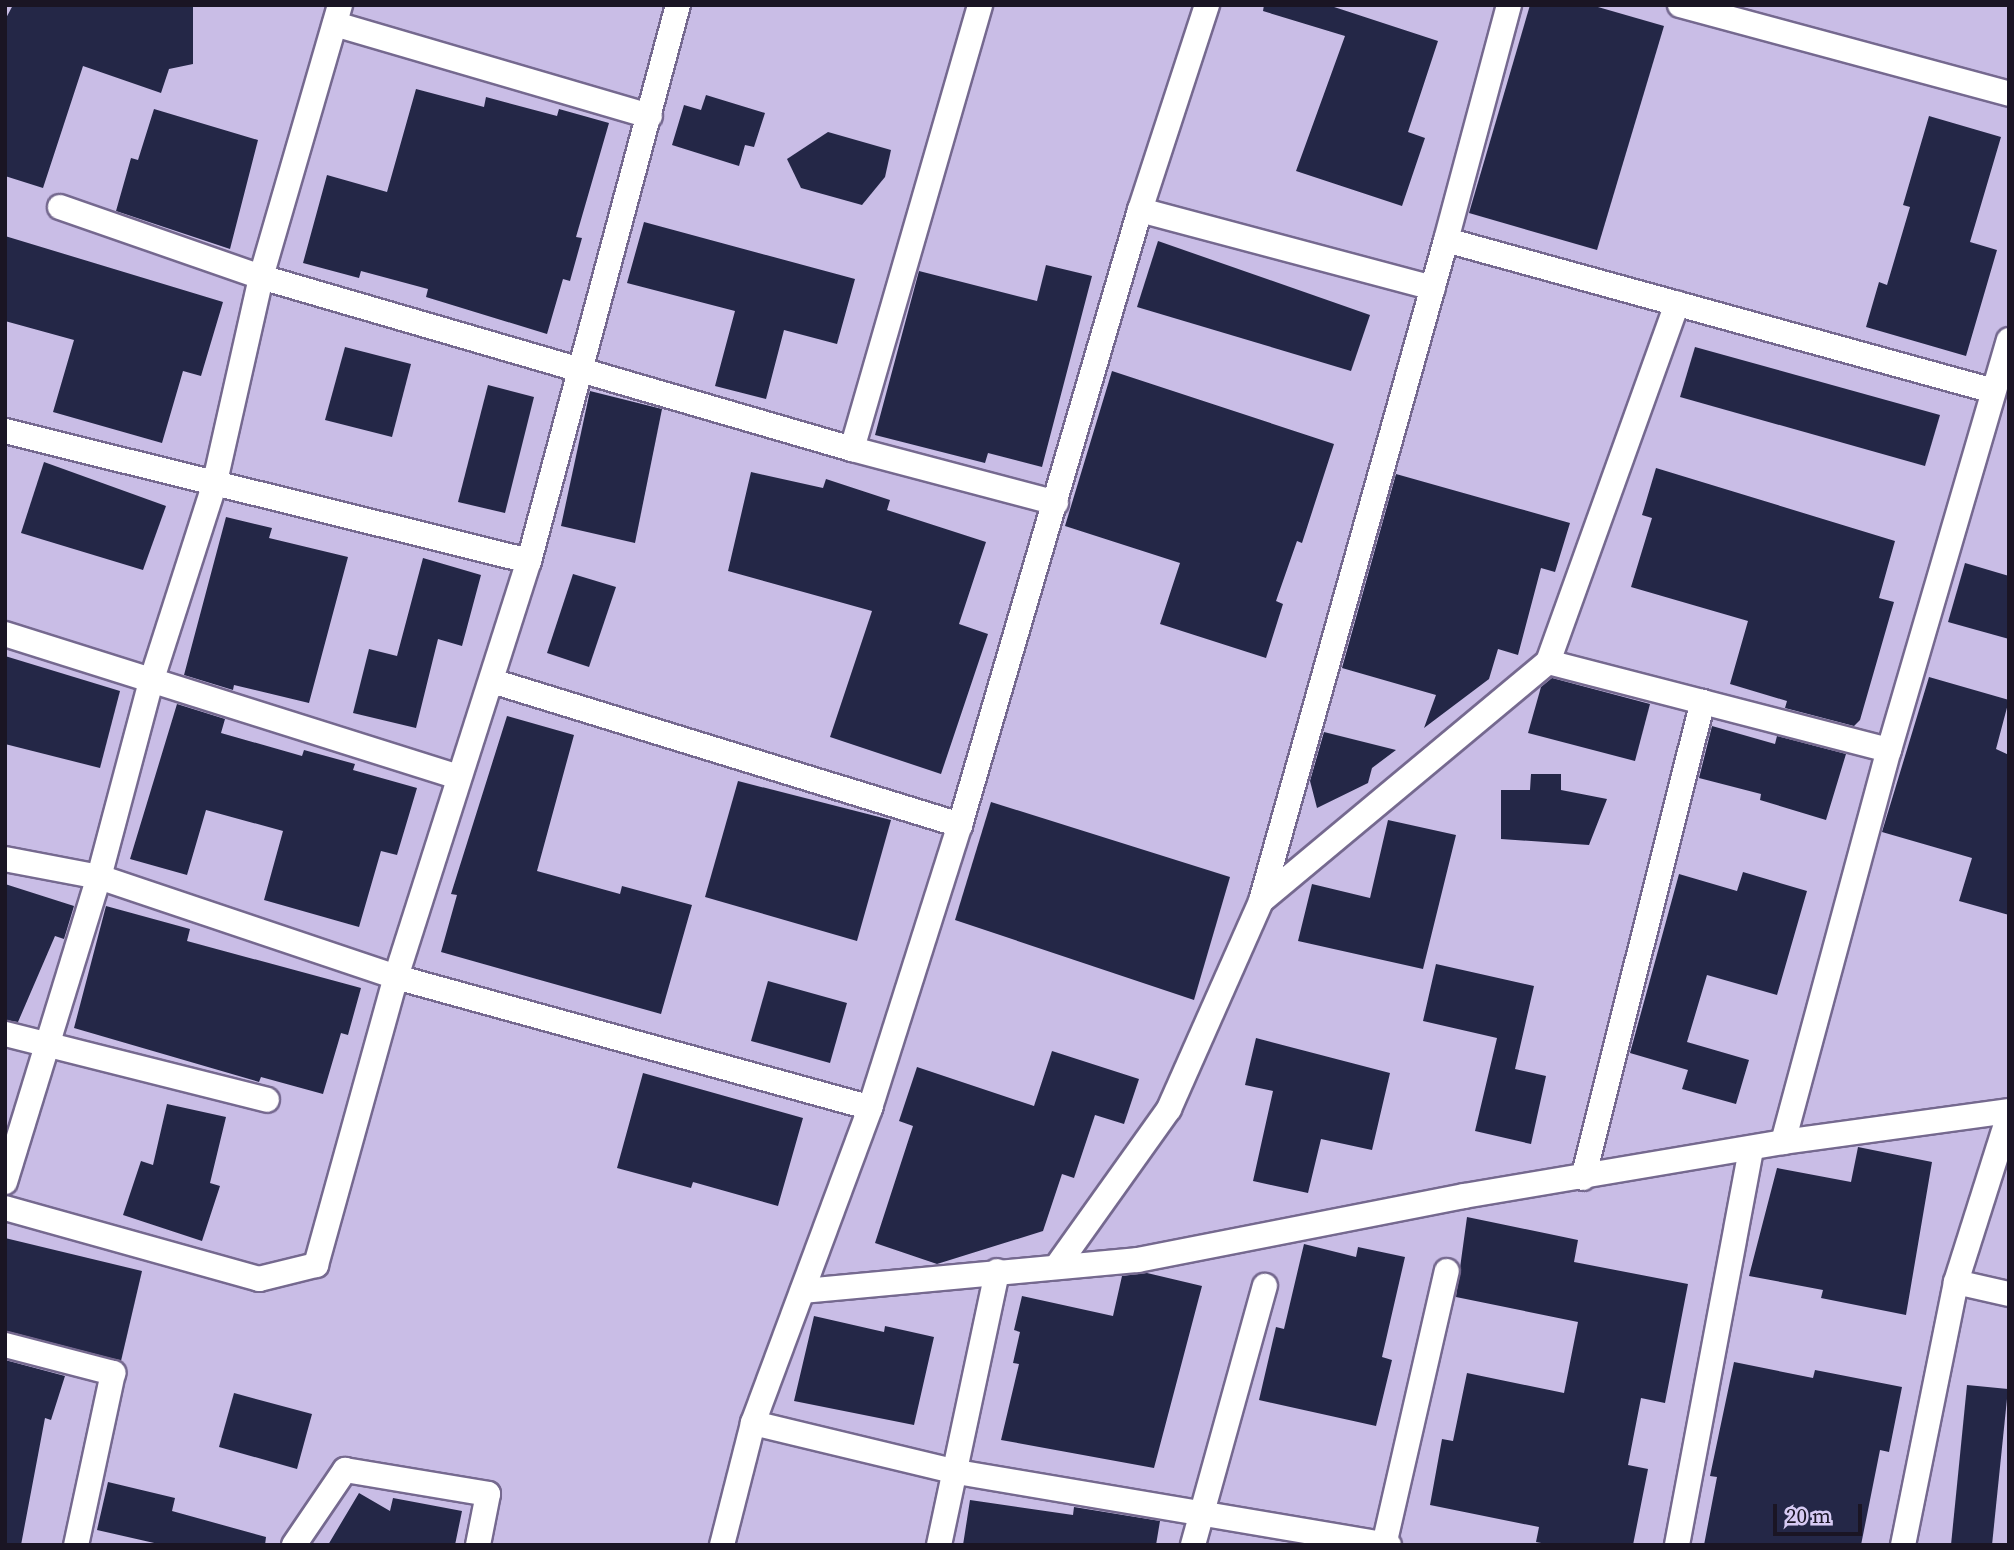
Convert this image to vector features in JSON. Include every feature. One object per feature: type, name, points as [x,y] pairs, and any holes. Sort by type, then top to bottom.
[{"type":"street","points":[[5,1208],[259,1279],[316,1265],[396,977],[529,561],[582,372],[678,5]]},
{"type":"street","points":[[852,449],[980,5]]},
{"type":"street","points":[[722,1545],[753,1423],[870,1108],[960,825],[1140,210],[1207,5]]},
{"type":"street","points":[[1057,1266],[1169,1109],[1261,901],[1433,288],[1508,5]]},
{"type":"street","points":[[1680,5],[2009,94]]},
{"type":"street","points":[[5,1182],[99,877],[151,682],[214,486],[261,277],[337,15],[650,116]]},
{"type":"street","points":[[60,207],[261,277],[852,449],[1056,503]]},
{"type":"street","points":[[1140,210],[1433,288]]},
{"type":"street","points":[[1446,240],[1994,391]]},
{"type":"street","points":[[1261,901],[1548,662],[1678,304]]},
{"type":"street","points":[[1783,1142],[1889,750],[2009,341]]},
{"type":"street","points":[[5,431],[214,486],[529,561]]},
{"type":"street","points":[[5,634],[458,777]]},
{"type":"street","points":[[1548,662],[1889,750]]},
{"type":"street","points":[[492,681],[960,825]]},
{"type":"street","points":[[1583,1178],[1703,702]]},
{"type":"street","points":[[5,859],[99,877],[396,977],[870,1108]]},
{"type":"street","points":[[5,1034],[47,1048],[267,1100]]},
{"type":"street","points":[[803,1292],[997,1271],[1138,1260],[1783,1142],[2009,1113],[1956,1282],[1903,1545]]},
{"type":"street","points":[[1677,1545],[1751,1149]]},
{"type":"street","points":[[753,1423],[957,1472],[1201,1510],[1386,1544],[1447,1270]]},
{"type":"street","points":[[939,1545],[957,1472],[997,1271]]},
{"type":"street","points":[[1956,1282],[2009,1294]]},
{"type":"street","points":[[1193,1545],[1265,1286]]},
{"type":"street","points":[[5,1345],[113,1373],[75,1545]]},
{"type":"street","points":[[294,1545],[345,1469],[488,1494],[478,1545]]},
{"type":"building","points":[[13,5],[193,7],[193,64],[169,69],[161,93],[83,66],[43,188],[5,176],[5,20]]},
{"type":"building","points":[[1264,5],[1328,5],[1438,41],[1408,132],[1425,138],[1402,206],[1296,171],[1345,36],[1263,11]]},
{"type":"building","points":[[1530,5],[1591,5],[1664,26],[1597,250],[1469,213]]},
{"type":"building","points":[[416,89],[484,107],[486,97],[557,116],[559,109],[609,123],[576,237],[582,238],[570,281],[563,279],[547,334],[426,297],[428,289],[361,271],[359,278],[303,263],[327,175],[387,192]]},
{"type":"building","points":[[706,95],[765,113],[754,147],[745,145],[739,166],[672,145],[684,105],[701,110]]},
{"type":"building","points":[[154,109],[258,140],[230,249],[116,211],[131,158],[138,160]]},
{"type":"building","points":[[1929,116],[2001,137],[1970,242],[1997,250],[1966,356],[1866,327],[1879,282],[1887,285],[1910,207],[1903,205]]},
{"type":"building","points":[[828,132],[891,150],[885,177],[862,205],[801,188],[787,159]]},
{"type":"building","points":[[644,222],[855,279],[837,344],[784,330],[766,399],[715,386],[735,311],[627,283]]},
{"type":"building","points":[[5,236],[223,302],[201,376],[183,371],[162,443],[53,412],[74,340],[5,321]]},
{"type":"building","points":[[1158,241],[1370,315],[1351,371],[1137,307]]},
{"type":"building","points":[[1046,265],[1092,276],[1042,467],[988,453],[985,463],[875,435],[919,271],[1037,301]]},
{"type":"building","points":[[345,347],[411,364],[392,437],[325,420]]},
{"type":"building","points":[[1695,347],[1940,415],[1925,466],[1680,397]]},
{"type":"building","points":[[1112,371],[1334,444],[1302,543],[1297,541],[1276,601],[1283,604],[1266,658],[1160,624],[1180,563],[1065,526]]},
{"type":"building","points":[[488,385],[534,397],[505,513],[458,502]]},
{"type":"building","points":[[590,391],[662,409],[635,543],[561,526]]},
{"type":"building","points":[[44,462],[166,506],[143,570],[21,533]]},
{"type":"building","points":[[1656,468],[1895,541],[1879,598],[1894,602],[1860,720],[1854,726],[1785,708],[1787,701],[1730,684],[1748,621],[1631,587],[1652,518],[1642,515]]},
{"type":"building","points":[[751,472],[823,488],[826,479],[890,500],[887,510],[986,542],[959,624],[988,634],[941,774],[830,737],[872,611],[728,571]]},
{"type":"building","points":[[1396,474],[1570,523],[1555,572],[1541,568],[1518,655],[1498,649],[1489,679],[1424,728],[1436,695],[1342,668]]},
{"type":"building","points":[[226,517],[272,528],[269,538],[348,557],[309,703],[234,685],[233,690],[184,675]]},
{"type":"building","points":[[423,558],[481,575],[462,646],[438,639],[416,728],[353,713],[369,649],[397,656]]},
{"type":"building","points":[[1965,563],[2009,576],[2009,639],[1948,622]]},
{"type":"building","points":[[573,574],[616,587],[589,667],[547,653]]},
{"type":"building","points":[[5,656],[120,691],[100,768],[5,744]]},
{"type":"building","points":[[1929,677],[2009,700],[1996,749],[2009,755],[2009,915],[1959,901],[1972,858],[1882,832]]},
{"type":"building","points":[[1552,678],[1650,704],[1635,761],[1528,733],[1541,687]]},
{"type":"building","points":[[177,704],[225,719],[221,733],[302,756],[304,750],[355,764],[353,770],[417,788],[397,855],[381,851],[359,927],[264,900],[283,831],[206,810],[187,875],[130,859]]},
{"type":"building","points":[[507,716],[574,735],[537,871],[620,894],[622,886],[692,905],[661,1014],[441,952],[457,895],[451,894]]},
{"type":"building","points":[[1712,726],[1775,744],[1777,736],[1846,754],[1826,820],[1760,800],[1761,794],[1699,778]]},
{"type":"building","points":[[1324,732],[1396,750],[1372,768],[1368,783],[1317,808],[1310,781]]},
{"type":"building","points":[[1531,774],[1561,774],[1561,790],[1607,799],[1589,845],[1501,839],[1501,790],[1530,790]]},
{"type":"building","points":[[738,781],[891,820],[857,941],[705,897]]},
{"type":"building","points":[[991,802],[1230,877],[1194,1000],[955,920]]},
{"type":"building","points":[[1388,820],[1456,835],[1423,969],[1298,941],[1312,884],[1370,898]]},
{"type":"building","points":[[1743,872],[1807,891],[1777,995],[1707,975],[1687,1042],[1749,1060],[1736,1104],[1682,1089],[1688,1070],[1630,1053],[1679,874],[1737,891]]},
{"type":"building","points":[[5,884],[74,906],[64,939],[55,936],[18,1022],[5,1020]]},
{"type":"building","points":[[106,906],[190,929],[187,941],[361,988],[348,1035],[341,1033],[323,1094],[261,1077],[259,1082],[74,1028]]},
{"type":"building","points":[[1436,964],[1534,986],[1515,1069],[1546,1076],[1531,1144],[1475,1131],[1497,1038],[1423,1021]]},
{"type":"building","points":[[768,981],[847,1003],[830,1063],[751,1041]]},
{"type":"building","points":[[1256,1038],[1390,1073],[1372,1150],[1321,1139],[1308,1193],[1253,1181],[1273,1091],[1245,1085]]},
{"type":"building","points":[[1052,1051],[1139,1079],[1124,1124],[1095,1115],[1074,1178],[1062,1174],[1043,1231],[937,1264],[875,1243],[913,1126],[899,1121],[917,1067],[1034,1106]]},
{"type":"building","points":[[643,1073],[803,1118],[778,1206],[693,1182],[691,1188],[617,1168]]},
{"type":"building","points":[[167,1104],[226,1117],[210,1183],[220,1186],[202,1241],[123,1215],[141,1161],[153,1165]]},
{"type":"building","points":[[1858,1147],[1932,1162],[1906,1315],[1821,1298],[1823,1290],[1749,1276],[1777,1168],[1851,1182]]},
{"type":"building","points":[[1467,1217],[1578,1240],[1574,1262],[1688,1284],[1665,1403],[1641,1398],[1628,1465],[1648,1469],[1633,1545],[1552,1545],[1536,1542],[1539,1527],[1430,1505],[1442,1439],[1453,1441],[1467,1373],[1564,1393],[1578,1322],[1456,1297]]},
{"type":"building","points":[[5,1238],[142,1271],[121,1361],[5,1331]]},
{"type":"building","points":[[1304,1244],[1356,1257],[1358,1247],[1405,1257],[1382,1357],[1392,1360],[1376,1426],[1259,1400],[1276,1327],[1284,1329]]},
{"type":"building","points":[[1147,1273],[1202,1286],[1154,1468],[1001,1440],[1019,1364],[1013,1363],[1020,1332],[1014,1330],[1022,1296],[1113,1316],[1122,1276]]},
{"type":"building","points":[[814,1316],[884,1332],[885,1326],[934,1337],[914,1425],[794,1401]]},
{"type":"building","points":[[5,1360],[65,1376],[51,1420],[45,1418],[21,1545],[5,1545]]},
{"type":"building","points":[[1734,1362],[1813,1378],[1815,1370],[1902,1387],[1889,1452],[1880,1450],[1861,1545],[1704,1545],[1717,1477],[1710,1476]]},
{"type":"building","points":[[1967,1385],[2008,1389],[1992,1545],[1951,1545]]},
{"type":"building","points":[[234,1393],[312,1414],[297,1469],[219,1447]]},
{"type":"building","points":[[108,1482],[175,1498],[172,1511],[266,1537],[265,1545],[163,1545],[97,1530]]},
{"type":"building","points":[[359,1493],[390,1511],[393,1498],[462,1511],[455,1545],[328,1545]]},
{"type":"building","points":[[970,1500],[1073,1515],[1074,1507],[1160,1521],[1156,1545],[963,1545]]}]
